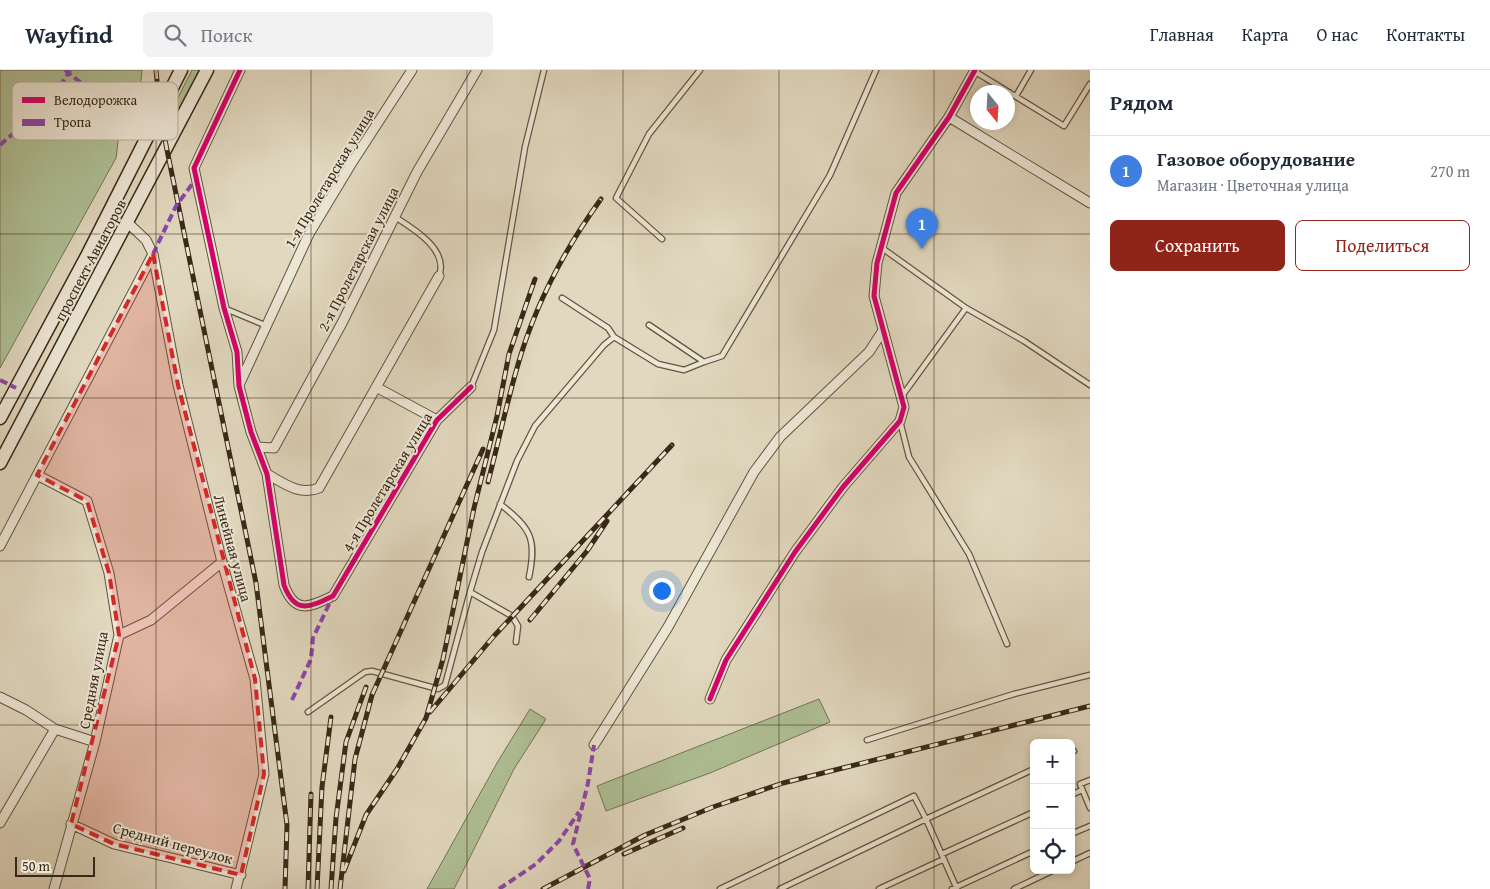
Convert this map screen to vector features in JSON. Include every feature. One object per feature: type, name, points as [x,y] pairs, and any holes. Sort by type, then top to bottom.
[{"type":"main road","name":"проспект Авиаторов","points":[[175,82],[181,70]]},
{"type":"main road","name":"проспект Авиаторов","points":[[178,126],[207,70]]},
{"type":"main road","name":"проспект Авиаторов","points":[[0,418],[88,254],[146,140]]},
{"type":"main road","name":"проспект Авиаторов","points":[[0,463],[171,140]]},
{"type":"street","points":[[240,70],[194,168],[224,308],[237,352],[239,386],[257,448],[267,474],[301,492],[309,492],[319,488],[439,276]]},
{"type":"street","name":"1-я Пролетарская улица","points":[[239,386],[309,234],[412,70]]},
{"type":"street","name":"2-я Пролетарская улица","points":[[257,448],[274,448],[342,323],[417,172],[477,70]]},
{"type":"street","points":[[710,700],[726,660],[795,552],[843,487],[900,421],[904,406],[882,332],[874,296],[877,263],[896,193],[949,116],[975,70]]},
{"type":"street","points":[[949,116],[1090,203]]},
{"type":"street","name":"Линейная улица","points":[[128,223],[146,240],[153,254],[178,385],[222,562],[254,679],[264,774],[241,875],[236,889]]},
{"type":"street","points":[[0,546],[153,254]]},
{"type":"street","points":[[594,745],[668,627],[754,472],[780,438],[868,352],[882,332]]},
{"type":"street","points":[[376,387],[437,420]]},
{"type":"street","name":"4-я Пролетарская улица","points":[[267,474],[288,595],[301,606],[307,608],[333,596],[437,420],[471,387]]},
{"type":"street","name":"Средняя улица","points":[[38,475],[87,501],[110,573],[119,635],[95,742],[54,889]]},
{"type":"street","points":[[119,635],[152,620],[222,562]]},
{"type":"street","points":[[0,697],[26,710],[55,729],[95,742]]},
{"type":"street","points":[[0,823],[55,729]]},
{"type":"street","name":"Средний переулок","points":[[71,824],[114,844],[241,875]]},
{"type":"lane","name":"4-я Пролетарская улица","points":[[471,387],[494,330],[525,147],[544,70]]},
{"type":"lane","points":[[662,238],[616,198],[648,134],[700,70]]},
{"type":"lane","points":[[562,298],[608,328],[614,337],[658,364],[684,370],[722,356],[830,175],[876,70]]},
{"type":"lane","points":[[975,70],[1064,126],[1090,84]]},
{"type":"lane","points":[[1016,96],[1031,70]]},
{"type":"lane","points":[[395,217],[420,233],[436,251],[442,269],[439,276]]},
{"type":"lane","points":[[881,248],[966,308],[1024,341],[1090,385]]},
{"type":"lane","points":[[224,308],[267,326]]},
{"type":"lane","points":[[902,397],[966,308]]},
{"type":"lane","points":[[649,325],[704,362]]},
{"type":"lane","points":[[308,712],[365,672],[372,671],[434,688],[442,688],[445,685],[482,552],[517,461],[535,426],[591,360],[614,337]]},
{"type":"lane","points":[[900,421],[909,458],[969,554],[1007,644]]},
{"type":"lane","points":[[500,504],[516,516],[528,531],[534,554],[529,577]]},
{"type":"lane","points":[[470,592],[512,616],[518,626],[516,642]]},
{"type":"lane","points":[[867,740],[1014,694],[1090,675]]},
{"type":"lane","points":[[780,889],[1030,771]]},
{"type":"lane","points":[[1090,780],[1080,784],[1090,808]]},
{"type":"lane","points":[[1075,793],[1082,790]]},
{"type":"lane","points":[[720,889],[914,796],[926,819],[955,888],[1030,854]]},
{"type":"lane","points":[[879,889],[1030,814]]},
{"type":"lane","points":[[1075,832],[1090,826]]},
{"type":"lane","points":[[1075,860],[1090,853]]},
{"type":"lane","points":[[1014,889],[1046,874]]},
{"type":"highlighted area","points":[[153,254],[178,385],[255,679],[264,774],[241,875],[114,844],[71,824],[119,635],[109,573],[87,501],[37,475]]},
{"type":"green space","points":[[0,70],[142,70],[140,82],[12,82],[12,140],[118,140],[116,158],[0,368]]},
{"type":"green space","points":[[192,70],[199,70],[178,114],[178,97]]},
{"type":"green space","points":[[819,699],[830,722],[710,773],[606,811],[597,786]]},
{"type":"green space","points":[[530,709],[546,719],[514,769],[454,889],[427,889],[497,763]]},
{"type":"railway","points":[[156,70],[157,82]]},
{"type":"railway","points":[[165,140],[256,583],[287,825],[285,889]]},
{"type":"railway","points":[[488,482],[513,382],[532,323],[563,259],[587,218],[601,199]]},
{"type":"railway","points":[[344,871],[366,815],[397,769],[426,718],[443,659],[474,508],[497,416],[509,354],[535,279]]},
{"type":"railway","points":[[430,712],[494,636],[672,445]]},
{"type":"railway","points":[[340,889],[355,759],[372,695],[483,449]]},
{"type":"railway","points":[[530,620],[587,551],[607,521]]},
{"type":"railway","points":[[331,889],[336,818],[346,742],[366,687]]},
{"type":"railway","points":[[543,889],[645,835],[713,807],[783,783],[1090,706]]},
{"type":"railway","points":[[317,889],[322,787],[331,717]]},
{"type":"railway","points":[[308,889],[311,794]]},
{"type":"railway","points":[[624,854],[683,828]]},
{"type":"marked path","points":[[65,70],[80,82]]},
{"type":"marked path","points":[[62,82],[70,70]]},
{"type":"marked path","points":[[0,145],[12,135]]},
{"type":"marked path","points":[[153,254],[176,206],[196,179]]},
{"type":"marked path","points":[[0,380],[16,388]]},
{"type":"marked path","points":[[292,700],[311,659],[313,638],[333,596]]},
{"type":"marked path","points":[[588,889],[590,879],[573,844],[588,783],[594,745]]},
{"type":"marked path","points":[[499,889],[536,864],[559,841],[579,812]]},
{"type":"cycle path","points":[[240,70],[194,168],[224,308],[237,352],[239,386],[251,432],[267,474],[284,585],[293,601],[298,605],[304,606],[333,596],[437,420],[471,387]]},
{"type":"cycle path","points":[[710,699],[726,660],[795,552],[843,487],[900,421],[904,407],[874,296],[877,263],[896,193],[949,117],[975,70]]},
{"type":"place","name":"Газовое оборудование","points":[[922,249]]}]
